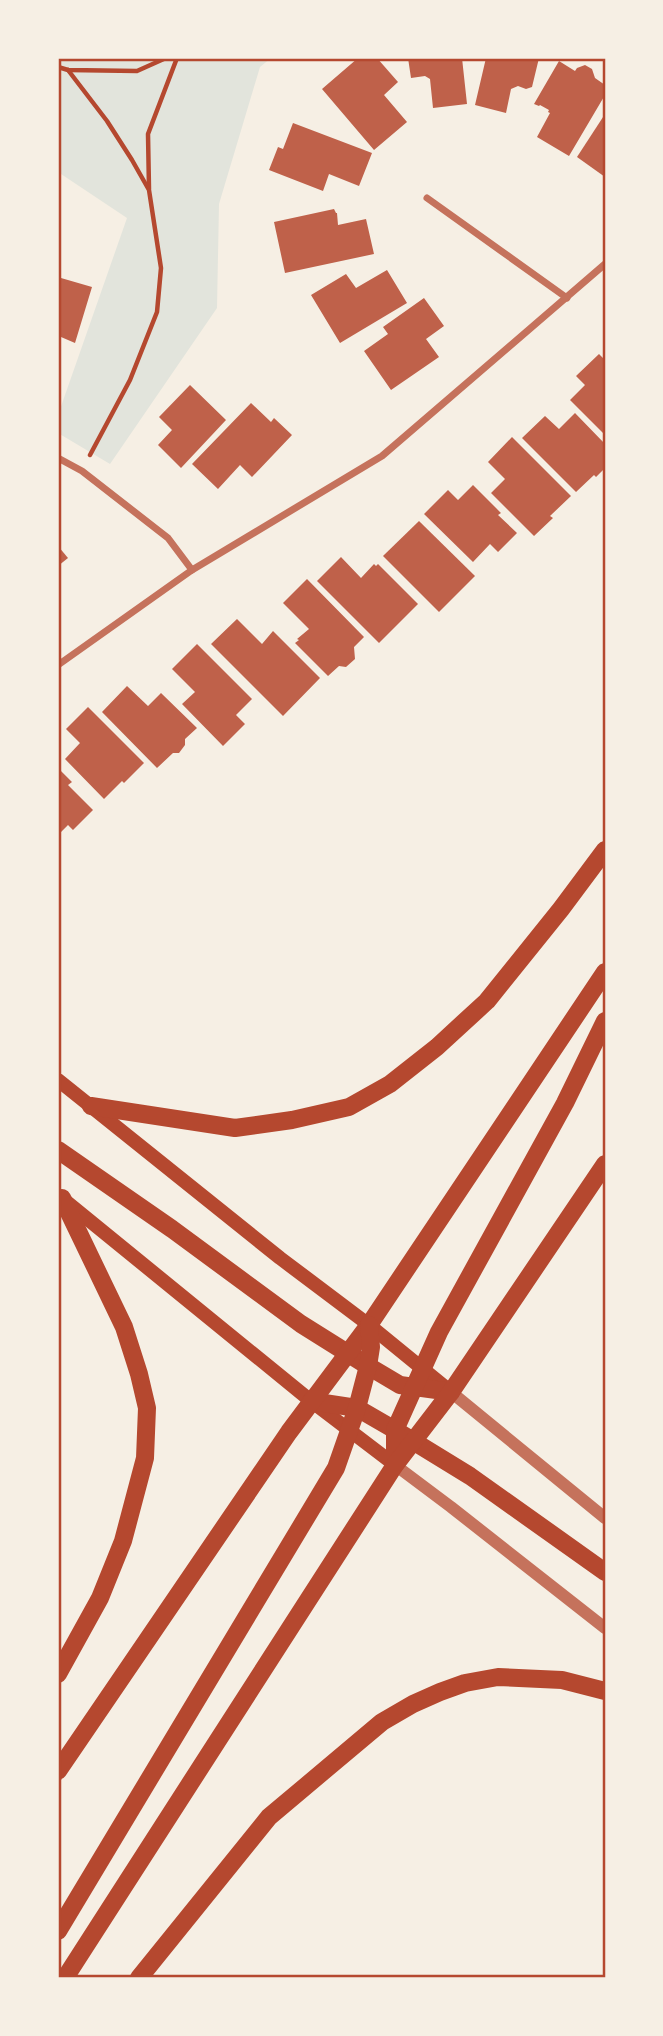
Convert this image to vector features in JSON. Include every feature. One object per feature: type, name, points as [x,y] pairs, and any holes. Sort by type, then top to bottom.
[{"type":"main road","points":[[91,1106],[236,1128],[292,1120],[349,1107],[390,1084],[437,1047],[487,1001],[605,850]]},
{"type":"main road","points":[[58,1771],[289,1432],[369,1325],[605,972]]},
{"type":"main road","points":[[396,1465],[395,1430],[422,1368],[439,1332],[565,1103],[605,1021]]},
{"type":"main road","points":[[58,1080],[451,1392]]},
{"type":"main road","points":[[58,1150],[172,1229],[301,1324],[368,1366],[400,1385],[451,1392]]},
{"type":"main road","points":[[65,1978],[396,1465],[451,1392],[605,1164]]},
{"type":"main road","points":[[60,1196],[311,1401],[396,1465]]},
{"type":"main road","points":[[58,1674],[100,1598],[123,1541],[145,1458],[146,1408],[139,1374],[124,1327],[60,1196]]},
{"type":"main road","points":[[58,1931],[336,1468],[368,1366],[371,1347],[369,1325]]},
{"type":"main road","points":[[311,1401],[357,1408],[395,1430],[470,1476],[605,1572]]},
{"type":"main road","points":[[139,1978],[269,1817],[382,1722],[412,1704],[440,1692],[465,1683],[498,1677],[562,1680],[605,1691]]},
{"type":"street","points":[[426,198],[567,298]]},
{"type":"street","points":[[58,665],[192,570],[382,456],[605,264]]},
{"type":"street","points":[[58,458],[82,471],[168,538],[192,570]]},
{"type":"street","points":[[451,1392],[605,1518]]},
{"type":"street","points":[[396,1465],[605,1628]]},
{"type":"path","points":[[58,67],[68,70],[137,71],[166,58]]},
{"type":"path","points":[[82,471],[130,380],[157,312],[161,268],[149,190],[148,134],[177,58]]},
{"type":"path","points":[[68,70],[107,121],[149,190]]},
{"type":"shaded area","points":[[58,58],[271,58],[260,67],[219,204],[217,308],[110,464],[58,433],[58,415],[127,218],[58,172]]},
{"type":"building","points":[[358,58],[377,58],[398,82],[384,95],[407,122],[374,150],[322,89]]},
{"type":"building","points":[[408,58],[462,58],[467,104],[433,108],[430,79],[425,76],[411,78]]},
{"type":"building","points":[[486,58],[539,58],[532,87],[526,89],[518,86],[511,89],[506,113],[475,105]]},
{"type":"building","points":[[559,61],[575,71],[585,65],[592,69],[595,78],[605,85],[605,95],[569,156],[537,137],[550,113],[549,110],[534,104]]},
{"type":"building","points":[[605,114],[605,177],[577,157]]},
{"type":"building","points":[[293,123],[372,153],[359,186],[329,174],[323,191],[269,170],[278,147],[283,149]]},
{"type":"building","points":[[334,209],[338,225],[366,219],[374,254],[285,273],[274,222]]},
{"type":"building","points":[[387,270],[407,303],[340,343],[311,295],[346,274],[356,288]]},
{"type":"building","points":[[61,278],[92,287],[75,343],[58,338],[58,280]]},
{"type":"building","points":[[424,298],[444,326],[426,339],[439,357],[391,390],[364,351],[388,334],[383,327]]},
{"type":"building","points":[[599,354],[605,360],[605,435],[570,400],[585,385],[576,376]]},
{"type":"building","points":[[190,385],[226,420],[181,468],[158,445],[172,430],[159,417]]},
{"type":"building","points":[[251,403],[271,422],[274,418],[292,435],[252,477],[240,465],[218,489],[192,464]]},
{"type":"building","points":[[575,413],[605,444],[605,468],[576,492],[522,438],[545,416],[559,429]]},
{"type":"building","points":[[512,437],[571,496],[534,536],[491,493],[505,479],[488,462]]},
{"type":"building","points":[[473,485],[517,533],[498,552],[490,544],[473,562],[424,514],[448,490],[458,500]]},
{"type":"building","points":[[419,521],[475,576],[439,612],[383,556]]},
{"type":"building","points":[[58,546],[68,558],[58,566]]},
{"type":"building","points":[[341,557],[361,578],[374,564],[378,564],[418,604],[379,643],[317,581]]},
{"type":"building","points":[[307,579],[364,637],[354,647],[355,659],[346,667],[339,666],[328,676],[295,643],[309,629],[283,603]]},
{"type":"building","points":[[237,619],[262,644],[273,631],[320,678],[283,716],[211,644]]},
{"type":"building","points":[[197,644],[252,699],[236,715],[245,724],[223,746],[182,704],[195,692],[172,669]]},
{"type":"building","points":[[127,686],[148,706],[161,693],[197,728],[185,739],[185,745],[179,753],[173,753],[157,768],[102,712]]},
{"type":"building","points":[[88,707],[144,763],[104,799],[65,759],[80,743],[66,729]]},
{"type":"building","points":[[58,768],[72,782],[68,785],[93,810],[73,830],[68,825],[58,835]]}]
